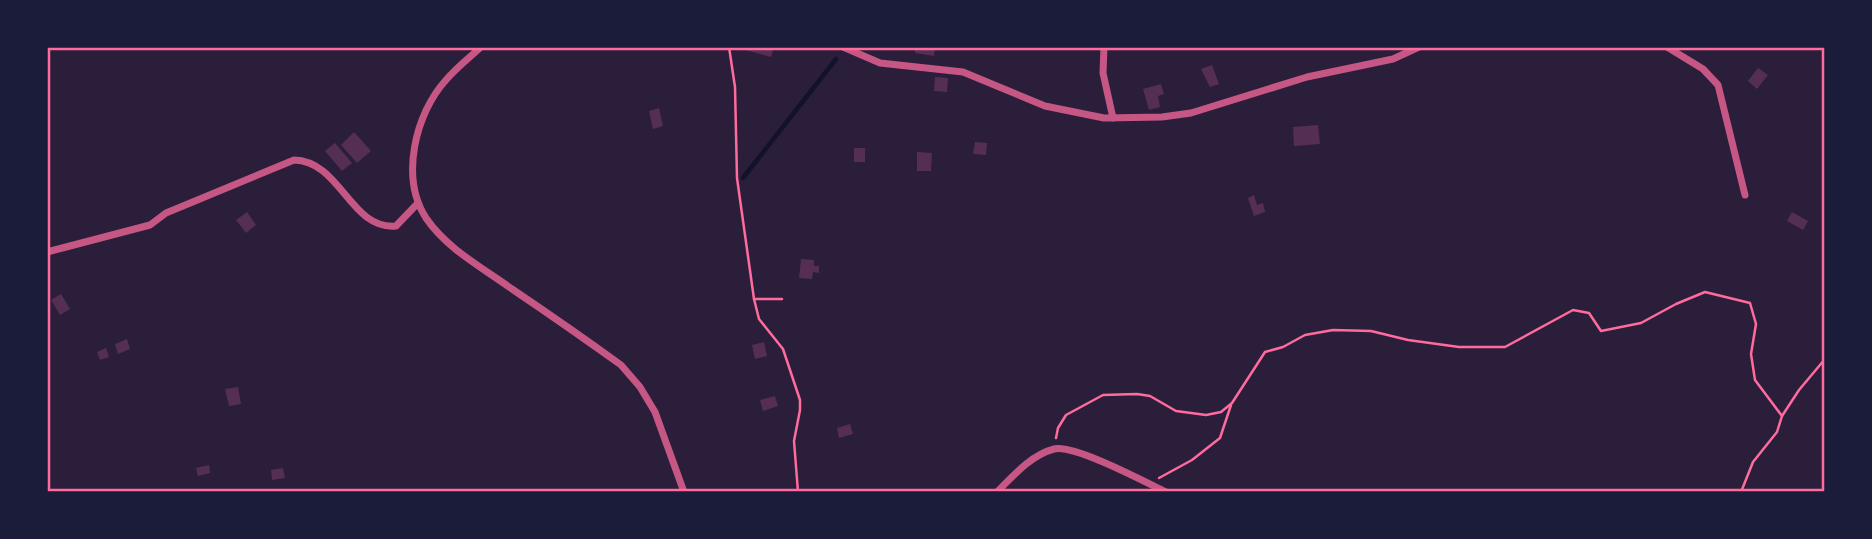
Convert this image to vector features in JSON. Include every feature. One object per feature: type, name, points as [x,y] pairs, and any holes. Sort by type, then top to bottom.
[{"type":"street","points":[[481,47],[445,80],[423,119],[416,142],[413,168],[418,203],[434,228],[459,251],[621,365],[640,387],[655,412],[684,492]]},
{"type":"street","points":[[842,47],[880,63],[963,72],[1045,106],[1074,114],[1113,118],[1162,117],[1191,113],[1307,77],[1392,59],[1419,47]]},
{"type":"street","points":[[1104,47],[1103,73],[1113,118]]},
{"type":"street","points":[[1667,47],[1703,69],[1718,85],[1745,195]]},
{"type":"street","points":[[47,252],[150,225],[166,213],[294,160],[308,160],[319,167],[370,221],[383,227],[397,226],[418,203]]},
{"type":"street","points":[[997,492],[1041,454],[1056,448],[1073,450],[1166,492]]},
{"type":"path","points":[[729,47],[735,87],[737,178],[754,299],[759,320],[783,349],[800,400],[794,441],[798,492]]},
{"type":"path","points":[[1056,448],[1058,428],[1066,415],[1103,395],[1137,394],[1150,396],[1176,411],[1206,415],[1221,412],[1231,403],[1265,352],[1283,347],[1305,335],[1333,330],[1371,331],[1408,340],[1459,347],[1505,347],[1573,310],[1589,313],[1601,331],[1641,323],[1705,292],[1750,303],[1756,324],[1751,354],[1755,380],[1782,416]]},
{"type":"path","points":[[754,299],[782,299]]},
{"type":"path","points":[[1741,492],[1753,462],[1777,432],[1782,416],[1825,359]]},
{"type":"path","points":[[1150,484],[1192,460],[1220,438],[1231,403]]},
{"type":"shaded area","points":[[47,47],[1825,47],[1825,492],[47,492]]},
{"type":"building","points":[[746,47],[774,47],[771,57],[745,50]]},
{"type":"building","points":[[915,47],[935,47],[934,56],[915,53]]},
{"type":"building","points":[[1212,65],[1219,84],[1210,87],[1201,69]]},
{"type":"building","points":[[1758,68],[1768,75],[1757,89],[1748,81]]},
{"type":"building","points":[[935,77],[948,78],[947,92],[934,91]]},
{"type":"building","points":[[1161,84],[1164,94],[1158,96],[1160,107],[1149,110],[1143,89]]},
{"type":"building","points":[[659,108],[663,126],[653,129],[649,111]]},
{"type":"building","points":[[1318,125],[1320,144],[1294,146],[1293,127]]},
{"type":"building","points":[[354,132],[371,151],[357,163],[341,145]]},
{"type":"building","points":[[975,142],[987,143],[986,155],[973,154]]},
{"type":"building","points":[[335,143],[352,163],[342,171],[325,151]]},
{"type":"building","points":[[854,148],[865,148],[865,162],[854,162]]},
{"type":"building","points":[[917,152],[932,153],[931,171],[917,171]]},
{"type":"building","points":[[1254,195],[1257,205],[1263,203],[1265,212],[1254,216],[1248,198]]},
{"type":"building","points":[[247,212],[256,225],[246,233],[236,220]]},
{"type":"building","points":[[1792,212],[1808,221],[1803,230],[1787,221]]},
{"type":"building","points":[[801,259],[814,260],[814,266],[819,266],[819,273],[813,272],[812,279],[799,278]]},
{"type":"building","points":[[61,294],[70,309],[60,315],[51,300]]},
{"type":"building","points":[[127,339],[130,349],[118,354],[115,344]]},
{"type":"building","points":[[764,342],[767,356],[755,359],[752,345]]},
{"type":"building","points":[[106,348],[109,357],[100,360],[97,352]]},
{"type":"building","points":[[238,387],[241,404],[229,406],[225,389]]},
{"type":"building","points":[[775,396],[778,406],[763,411],[760,400]]},
{"type":"building","points":[[850,424],[853,434],[839,438],[837,428]]},
{"type":"building","points":[[209,465],[210,473],[198,476],[196,468]]},
{"type":"building","points":[[283,468],[285,478],[272,480],[271,470]]},
{"type":"waterway","points":[[743,178],[836,59]]}]
